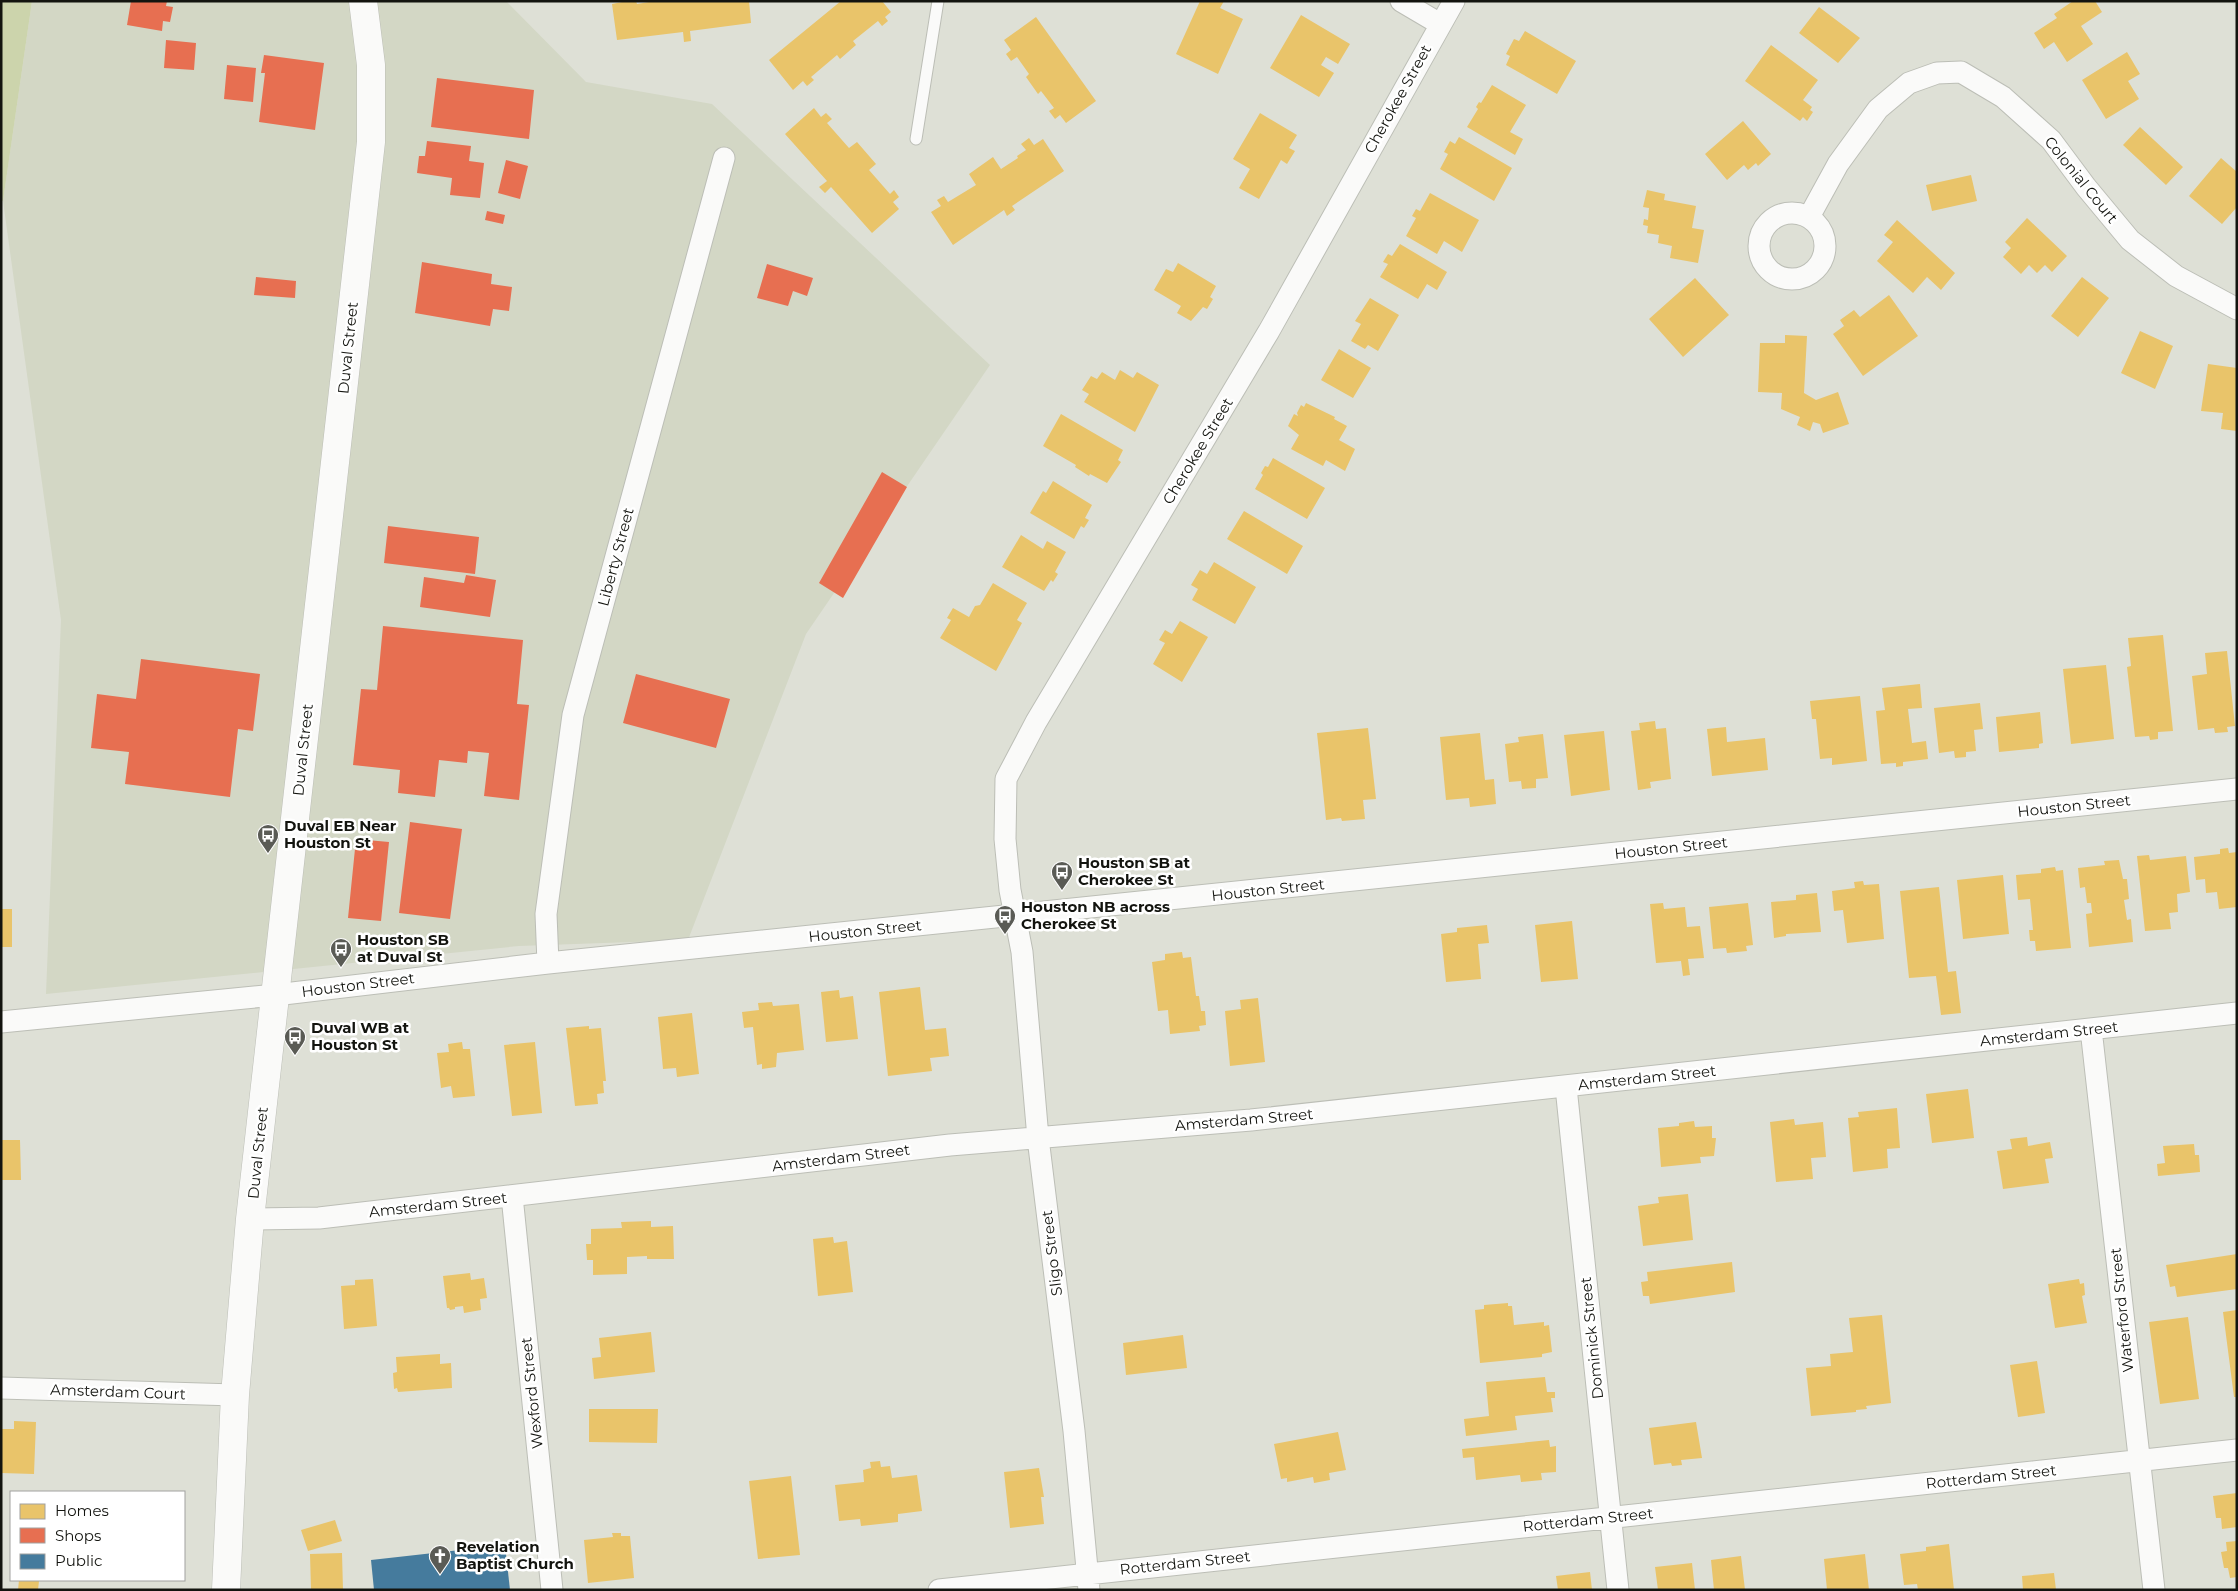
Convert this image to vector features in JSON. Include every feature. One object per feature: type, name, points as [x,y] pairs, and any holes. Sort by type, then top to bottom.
[{"type":"street","name":"Duval Street","points":[[226,1590],[235,1396],[250,1219],[371,142],[371,65],[363,1]]},
{"type":"street","points":[[1401,1],[1440,24]]},
{"type":"street","name":"Cherokee Street","points":[[1014,916],[1005,839],[1006,778],[1041,713],[1270,331],[1454,1]]},
{"type":"street","name":"Colonial Court","points":[[1809,217],[1838,164],[1878,109],[1909,83],[1937,73],[1961,72],[2003,97],[2051,140],[2086,187],[2130,240],[2176,276],[2237,310]]},
{"type":"street","name":"Liberty Street","points":[[548,963],[546,914],[573,715],[724,158]]},
{"type":"street","name":"Houston Street","points":[[1,1022],[275,995],[548,963],[2237,789]]},
{"type":"street","name":"Sligo Street","points":[[1014,916],[1022,952],[1038,1138],[1074,1431],[1089,1581]]},
{"type":"street","name":"Amsterdam Street","points":[[250,1219],[319,1218],[950,1145],[1251,1120],[2237,1013]]},
{"type":"street","name":"Waterford Street","points":[[2091,1029],[2154,1590]]},
{"type":"street","name":"Dominick Street","points":[[1566,1086],[1618,1590]]},
{"type":"street","name":"Wexford Street","points":[[512,1196],[552,1590]]},
{"type":"street","name":"Amsterdam Court","points":[[1,1388],[235,1396]]},
{"type":"street","name":"Rotterdam Street","points":[[939,1590],[1089,1581],[1611,1517],[2237,1450]]},
{"type":"lane","points":[[916,140],[938,1]]},
{"type":"shaded area","points":[[32,1],[506,1],[586,82],[712,104],[990,365],[806,634],[688,940],[519,946],[46,994],[61,620],[3,201]]},
{"type":"green space","points":[[1,1],[32,1],[3,201],[1,200]]},
{"type":"building: Homes","points":[[636,1],[637,4],[655,1],[749,1],[751,23],[690,31],[691,41],[684,42],[683,32],[617,40],[612,4]]},
{"type":"building: Homes","points":[[841,1],[882,1],[891,12],[885,17],[888,21],[882,26],[878,21],[853,41],[856,45],[840,59],[837,55],[811,77],[814,80],[807,86],[803,81],[793,90],[769,60]]},
{"type":"building: Homes","points":[[1200,1],[1224,1],[1220,8],[1243,19],[1218,74],[1176,54]]},
{"type":"building: Homes","points":[[2073,1],[2095,1],[2102,12],[2081,26],[2093,44],[2067,62],[2054,42],[2044,49],[2034,33],[2057,18],[2054,14]]},
{"type":"building: Homes","points":[[1819,7],[1860,38],[1838,63],[1799,33]]},
{"type":"building: Homes","points":[[1301,15],[1350,44],[1338,64],[1326,57],[1321,65],[1334,73],[1319,97],[1270,68]]},
{"type":"building: Homes","points":[[1036,17],[1096,101],[1066,123],[1060,115],[1055,119],[1049,111],[1054,108],[1041,91],[1038,94],[1026,77],[1029,74],[1017,57],[1011,61],[1006,54],[1011,50],[1004,40]]},
{"type":"building: Homes","points":[[1525,31],[1576,61],[1557,94],[1506,65],[1510,56],[1506,54],[1514,39],[1519,41]]},
{"type":"building: Homes","points":[[1771,45],[1818,80],[1803,100],[1812,107],[1810,110],[1813,112],[1807,121],[1803,117],[1800,121],[1745,81]]},
{"type":"building: Homes","points":[[2127,52],[2140,74],[2128,81],[2139,99],[2106,119],[2082,80]]},
{"type":"building: Homes","points":[[1492,85],[1526,105],[1510,132],[1523,139],[1515,155],[1467,127],[1478,109],[1476,107],[1479,102],[1481,103]]},
{"type":"building: Homes","points":[[814,108],[821,117],[826,113],[832,119],[827,123],[849,148],[857,142],[876,164],[869,170],[890,194],[894,190],[899,197],[893,202],[899,209],[872,233],[831,187],[825,193],[819,187],[827,181],[785,134]]},
{"type":"building: Homes","points":[[1260,113],[1297,135],[1289,148],[1295,151],[1287,164],[1281,160],[1259,199],[1239,188],[1250,169],[1233,159]]},
{"type":"building: Homes","points":[[1743,121],[1771,154],[1758,166],[1756,163],[1748,170],[1744,165],[1727,180],[1705,154]]},
{"type":"building: Homes","points":[[2140,127],[2183,167],[2166,185],[2123,145]]},
{"type":"building: Homes","points":[[1459,137],[1512,168],[1494,201],[1440,169],[1448,154],[1444,152],[1450,141],[1455,144]]},
{"type":"building: Homes","points":[[1029,138],[1034,145],[1043,139],[1064,171],[1012,206],[1015,210],[1007,216],[1004,210],[953,245],[931,212],[941,206],[937,200],[944,196],[948,202],[976,185],[969,174],[993,157],[1001,169],[1018,158],[1017,156],[1026,150],[1021,144]]},
{"type":"building: Homes","points":[[2221,158],[2237,172],[2237,207],[2222,224],[2189,196]]},
{"type":"building: Homes","points":[[1971,175],[1977,201],[1932,211],[1926,185]]},
{"type":"building: Homes","points":[[1647,190],[1665,194],[1664,200],[1696,206],[1692,228],[1704,230],[1698,263],[1670,258],[1672,246],[1658,243],[1659,235],[1647,233],[1648,226],[1643,225],[1644,219],[1648,220],[1649,208],[1643,207]]},
{"type":"building: Homes","points":[[1430,193],[1479,220],[1462,252],[1444,241],[1437,254],[1406,236],[1416,218],[1412,216],[1416,209],[1420,211]]},
{"type":"building: Homes","points":[[2027,218],[2067,256],[2052,272],[2045,265],[2037,273],[2029,265],[2021,274],[2003,257],[2011,248],[2005,242]]},
{"type":"building: Homes","points":[[1897,220],[1955,273],[1941,290],[1927,277],[1913,293],[1877,261],[1893,242],[1884,235]]},
{"type":"building: Homes","points":[[1400,244],[1447,272],[1437,290],[1427,284],[1418,299],[1380,277],[1388,264],[1383,262],[1388,254],[1392,256]]},
{"type":"building: Homes","points":[[1178,263],[1216,286],[1210,297],[1213,299],[1207,309],[1203,307],[1191,321],[1177,313],[1181,306],[1154,290],[1166,269],[1173,272]]},
{"type":"building: Homes","points":[[2082,277],[2109,298],[2078,337],[2051,316]]},
{"type":"building: Homes","points":[[1695,278],[1729,315],[1683,357],[1649,319]]},
{"type":"building: Homes","points":[[1889,295],[1918,336],[1863,376],[1833,334],[1844,326],[1840,320],[1854,310],[1860,317]]},
{"type":"building: Homes","points":[[1370,298],[1399,315],[1378,351],[1368,345],[1365,349],[1351,341],[1361,324],[1355,321]]},
{"type":"building: Homes","points":[[2140,331],[2173,346],[2155,389],[2121,373]]},
{"type":"building: Homes","points":[[1785,335],[1807,336],[1804,393],[1816,400],[1838,392],[1849,424],[1823,433],[1820,424],[1813,422],[1810,431],[1797,425],[1800,417],[1781,409],[1782,393],[1758,392],[1760,343],[1785,343]]},
{"type":"building: Homes","points":[[1339,349],[1371,368],[1353,398],[1321,380]]},
{"type":"building: Homes","points":[[2208,364],[2237,368],[2237,431],[2221,429],[2223,413],[2201,411]]},
{"type":"building: Homes","points":[[1120,370],[1133,378],[1137,372],[1159,385],[1135,432],[1084,402],[1089,394],[1082,390],[1091,376],[1097,379],[1102,372],[1115,380]]},
{"type":"building: Homes","points":[[1306,403],[1335,417],[1334,419],[1347,426],[1339,440],[1355,449],[1345,471],[1326,460],[1323,466],[1291,449],[1299,435],[1288,426],[1294,414],[1298,416],[1297,413],[1301,405],[1304,407]]},
{"type":"building: Homes","points":[[1061,414],[1123,450],[1118,460],[1121,462],[1107,483],[1090,474],[1089,476],[1075,467],[1076,465],[1043,446]]},
{"type":"building: Homes","points":[[1273,458],[1325,488],[1307,519],[1255,489],[1263,475],[1261,473],[1265,466],[1268,467]]},
{"type":"building: Homes","points":[[1053,481],[1092,505],[1085,518],[1089,520],[1084,528],[1081,526],[1074,539],[1030,513],[1043,491],[1046,493]]},
{"type":"building: Homes","points":[[1244,511],[1303,546],[1287,574],[1227,539]]},
{"type":"building: Homes","points":[[1021,535],[1043,549],[1047,541],[1066,552],[1055,572],[1058,574],[1053,582],[1051,580],[1044,591],[1002,567]]},
{"type":"building: Homes","points":[[1214,562],[1256,587],[1235,624],[1192,600],[1198,589],[1191,585],[1200,570],[1207,574]]},
{"type":"building: Homes","points":[[993,583],[1027,603],[1017,620],[1022,623],[996,671],[940,638],[951,620],[947,618],[953,608],[969,617],[975,606],[980,605]]},
{"type":"building: Homes","points":[[1180,621],[1208,637],[1182,682],[1153,664],[1165,643],[1159,640],[1165,630],[1172,634]]},
{"type":"building: Homes","points":[[2163,635],[2173,731],[2158,732],[2158,739],[2150,740],[2149,736],[2135,737],[2127,667],[2131,666],[2128,638]]},
{"type":"building: Homes","points":[[2227,651],[2235,726],[2227,727],[2228,732],[2215,733],[2214,728],[2198,730],[2192,676],[2207,674],[2205,653]]},
{"type":"building: Homes","points":[[2106,665],[2114,739],[2071,744],[2063,669]]},
{"type":"building: Homes","points":[[1920,684],[1922,708],[1908,709],[1912,743],[1926,741],[1928,759],[1903,762],[1903,766],[1896,767],[1896,763],[1881,764],[1876,711],[1885,710],[1882,688]]},
{"type":"building: Homes","points":[[1860,696],[1867,761],[1832,765],[1832,758],[1820,759],[1816,719],[1812,719],[1810,701]]},
{"type":"building: Homes","points":[[1980,703],[1983,729],[1974,730],[1976,751],[1966,752],[1966,757],[1955,758],[1954,751],[1939,753],[1934,708]]},
{"type":"building: Homes","points":[[2040,712],[2043,743],[2039,744],[2039,748],[1999,752],[1996,717]]},
{"type":"building: Homes","points":[[1655,721],[1656,729],[1666,728],[1671,779],[1650,782],[1651,788],[1638,790],[1631,731],[1640,730],[1639,723]]},
{"type":"building: Homes","points":[[1726,727],[1727,742],[1765,738],[1768,770],[1712,776],[1707,729]]},
{"type":"building: Homes","points":[[1368,728],[1376,799],[1363,800],[1365,819],[1342,821],[1341,818],[1326,820],[1317,733]]},
{"type":"building: Homes","points":[[1604,731],[1610,790],[1571,796],[1564,735]]},
{"type":"building: Homes","points":[[1480,733],[1485,780],[1494,779],[1496,804],[1470,807],[1469,798],[1446,800],[1440,737]]},
{"type":"building: Homes","points":[[1543,734],[1548,778],[1536,779],[1536,788],[1522,789],[1521,781],[1509,782],[1505,744],[1519,742],[1518,737]]},
{"type":"building: Homes","points":[[2228,848],[2229,853],[2237,852],[2237,907],[2219,909],[2217,892],[2206,893],[2205,879],[2196,880],[2194,857],[2220,854],[2220,849]]},
{"type":"building: Homes","points":[[2149,855],[2150,860],[2186,856],[2190,892],[2177,894],[2178,912],[2169,913],[2171,929],[2145,931],[2137,856]]},
{"type":"building: Homes","points":[[2119,860],[2123,879],[2127,879],[2129,899],[2124,900],[2127,920],[2131,919],[2133,942],[2089,947],[2086,914],[2092,913],[2091,903],[2087,903],[2085,887],[2080,888],[2078,868],[2105,865],[2104,861]]},
{"type":"building: Homes","points":[[2055,867],[2056,871],[2063,870],[2071,948],[2036,951],[2035,941],[2030,941],[2029,930],[2033,930],[2030,899],[2018,900],[2016,875],[2041,873],[2041,869]]},
{"type":"building: Homes","points":[[2003,875],[2009,934],[1963,939],[1957,880]]},
{"type":"building: Homes","points":[[1863,881],[1864,885],[1879,884],[1884,939],[1847,943],[1843,910],[1834,911],[1832,891],[1855,888],[1854,882]]},
{"type":"building: Homes","points":[[1939,887],[1948,972],[1956,971],[1961,1013],[1941,1015],[1936,976],[1909,978],[1900,891]]},
{"type":"building: Homes","points":[[1817,893],[1821,932],[1786,934],[1786,936],[1774,938],[1771,902],[1796,900],[1796,895]]},
{"type":"building: Homes","points":[[1663,903],[1664,909],[1685,907],[1687,927],[1700,926],[1704,958],[1688,959],[1690,975],[1683,976],[1681,961],[1656,963],[1650,904]]},
{"type":"building: Homes","points":[[1748,903],[1753,945],[1746,946],[1747,951],[1727,953],[1726,948],[1713,949],[1709,907]]},
{"type":"building: Homes","points":[[1,909],[12,909],[12,947],[1,947]]},
{"type":"building: Homes","points":[[1572,921],[1578,979],[1541,982],[1535,925]]},
{"type":"building: Homes","points":[[1487,925],[1489,943],[1478,944],[1481,979],[1446,982],[1441,934],[1457,932],[1457,928]]},
{"type":"building: Homes","points":[[1182,952],[1183,958],[1191,957],[1196,996],[1199,996],[1201,1011],[1205,1011],[1206,1025],[1199,1026],[1200,1031],[1170,1034],[1168,1010],[1158,1011],[1152,962],[1165,960],[1165,954]]},
{"type":"building: Homes","points":[[920,987],[925,1030],[946,1028],[949,1056],[930,1058],[932,1071],[888,1076],[879,992]]},
{"type":"building: Homes","points":[[839,990],[840,998],[853,996],[858,1039],[826,1042],[821,992]]},
{"type":"building: Homes","points":[[1258,998],[1265,1062],[1230,1066],[1225,1011],[1241,1009],[1240,1000]]},
{"type":"building: Homes","points":[[772,1002],[773,1006],[799,1004],[804,1050],[777,1053],[776,1067],[762,1069],[762,1064],[757,1065],[753,1027],[744,1028],[742,1012],[759,1010],[758,1003]]},
{"type":"building: Homes","points":[[692,1013],[699,1074],[677,1077],[676,1068],[663,1069],[658,1017]]},
{"type":"building: Homes","points":[[589,1026],[589,1029],[601,1028],[606,1081],[603,1081],[604,1093],[597,1094],[598,1104],[575,1106],[566,1028]]},
{"type":"building: Homes","points":[[462,1042],[463,1049],[470,1049],[475,1096],[453,1098],[451,1086],[441,1088],[437,1053],[449,1052],[448,1044]]},
{"type":"building: Homes","points":[[535,1042],[542,1113],[512,1116],[504,1045]]},
{"type":"building: Homes","points":[[1968,1089],[1974,1138],[1932,1143],[1926,1094]]},
{"type":"building: Homes","points":[[1897,1108],[1900,1148],[1887,1149],[1888,1168],[1853,1172],[1848,1118],[1859,1117],[1858,1112]]},
{"type":"building: Homes","points":[[1794,1119],[1795,1125],[1823,1122],[1826,1157],[1811,1158],[1813,1179],[1776,1182],[1770,1122]]},
{"type":"building: Homes","points":[[1694,1121],[1695,1127],[1712,1126],[1712,1138],[1716,1138],[1714,1156],[1700,1157],[1701,1163],[1661,1167],[1658,1128],[1679,1126],[1679,1123]]},
{"type":"building: Homes","points":[[2027,1137],[2028,1146],[2050,1142],[2053,1158],[2045,1159],[2049,1183],[2003,1189],[1997,1151],[2012,1149],[2010,1139]]},
{"type":"building: Homes","points":[[1,1140],[20,1140],[21,1180],[1,1180]]},
{"type":"building: Homes","points":[[2194,1144],[2195,1155],[2199,1155],[2200,1172],[2158,1176],[2157,1164],[2165,1163],[2163,1146]]},
{"type":"building: Homes","points":[[1688,1194],[1693,1240],[1643,1246],[1638,1206],[1659,1203],[1658,1197]]},
{"type":"building: Homes","points":[[651,1221],[651,1227],[673,1226],[674,1259],[647,1259],[647,1256],[627,1257],[627,1274],[593,1275],[593,1260],[587,1260],[586,1244],[591,1244],[591,1229],[622,1228],[621,1222]]},
{"type":"building: Homes","points":[[833,1237],[834,1243],[847,1241],[853,1292],[818,1296],[813,1239]]},
{"type":"building: Homes","points":[[2237,1254],[2237,1289],[2177,1297],[2175,1286],[2170,1287],[2166,1265]]},
{"type":"building: Homes","points":[[1732,1262],[1735,1292],[1650,1304],[1649,1296],[1643,1296],[1641,1282],[1648,1281],[1647,1272]]},
{"type":"building: Homes","points":[[470,1273],[471,1280],[484,1278],[487,1298],[480,1299],[481,1310],[464,1313],[463,1306],[450,1310],[447,1308],[443,1276]]},
{"type":"building: Homes","points":[[373,1279],[377,1326],[344,1329],[341,1286],[355,1285],[355,1280]]},
{"type":"building: Homes","points":[[2079,1279],[2080,1284],[2084,1283],[2085,1295],[2082,1296],[2087,1323],[2055,1328],[2048,1284]]},
{"type":"building: Homes","points":[[1508,1303],[1508,1306],[1512,1306],[1514,1325],[1544,1322],[1544,1326],[1549,1325],[1552,1352],[1542,1354],[1542,1357],[1480,1363],[1475,1310],[1484,1309],[1484,1305]]},
{"type":"building: Homes","points":[[2237,1310],[2237,1397],[2234,1397],[2223,1312]]},
{"type":"building: Homes","points":[[1882,1315],[1891,1403],[1866,1406],[1867,1409],[1856,1410],[1856,1412],[1811,1416],[1806,1368],[1831,1366],[1830,1354],[1853,1352],[1849,1318]]},
{"type":"building: Homes","points":[[2188,1317],[2199,1399],[2160,1404],[2149,1322]]},
{"type":"building: Homes","points":[[651,1332],[655,1372],[594,1379],[592,1358],[601,1357],[599,1338]]},
{"type":"building: Homes","points":[[1183,1335],[1187,1368],[1126,1375],[1123,1343]]},
{"type":"building: Homes","points":[[440,1354],[440,1364],[451,1363],[452,1388],[398,1392],[397,1388],[394,1389],[393,1373],[397,1372],[396,1357]]},
{"type":"building: Homes","points":[[2037,1361],[2045,1413],[2018,1417],[2010,1365]]},
{"type":"building: Homes","points":[[1545,1377],[1547,1392],[1555,1392],[1555,1398],[1551,1398],[1553,1412],[1515,1416],[1517,1430],[1466,1436],[1464,1419],[1489,1416],[1486,1382]]},
{"type":"building: Homes","points":[[589,1409],[658,1409],[657,1443],[589,1442]]},
{"type":"building: Homes","points":[[14,1421],[36,1422],[34,1474],[1,1473],[1,1429],[14,1429]]},
{"type":"building: Homes","points":[[1696,1422],[1702,1458],[1681,1460],[1682,1465],[1672,1466],[1671,1463],[1654,1465],[1649,1428]]},
{"type":"building: Homes","points":[[1338,1432],[1346,1470],[1329,1473],[1330,1480],[1314,1483],[1313,1477],[1287,1482],[1287,1478],[1281,1479],[1274,1444]]},
{"type":"building: Homes","points":[[1549,1440],[1550,1447],[1556,1446],[1556,1472],[1541,1473],[1542,1480],[1521,1482],[1520,1475],[1476,1480],[1474,1457],[1463,1458],[1462,1449]]},
{"type":"building: Homes","points":[[880,1461],[881,1467],[890,1466],[892,1478],[917,1475],[922,1511],[898,1514],[898,1522],[861,1526],[860,1519],[839,1521],[835,1485],[864,1482],[863,1470],[871,1468],[870,1462]]},
{"type":"building: Homes","points":[[1039,1468],[1044,1497],[1041,1497],[1044,1524],[1010,1528],[1004,1472]]},
{"type":"building: Homes","points":[[791,1476],[800,1555],[758,1559],[749,1481]]},
{"type":"building: Homes","points":[[2237,1493],[2237,1527],[2222,1529],[2221,1518],[2216,1518],[2213,1496]]},
{"type":"building: Homes","points":[[335,1520],[342,1541],[308,1551],[301,1530]]},
{"type":"building: Homes","points":[[612,1533],[630,1536],[634,1578],[588,1583],[584,1540],[613,1537]]},
{"type":"building: Homes","points":[[2237,1541],[2237,1577],[2230,1578],[2228,1568],[2224,1568],[2221,1552],[2227,1551],[2226,1542]]},
{"type":"building: Homes","points":[[1949,1544],[1954,1590],[1918,1590],[1917,1584],[1904,1585],[1900,1554],[1926,1551],[1926,1547]]},
{"type":"building: Homes","points":[[342,1553],[343,1590],[311,1590],[310,1554]]},
{"type":"building: Homes","points":[[1865,1554],[1869,1590],[1827,1590],[1824,1559]]},
{"type":"building: Homes","points":[[1741,1556],[1745,1590],[1714,1590],[1711,1560]]},
{"type":"building: Homes","points":[[1692,1563],[1695,1590],[1658,1590],[1655,1567]]},
{"type":"building: Homes","points":[[1590,1572],[1592,1590],[1558,1590],[1556,1576]]},
{"type":"building: Homes","points":[[2054,1573],[2056,1590],[2023,1590],[2022,1576]]},
{"type":"building: Homes","points":[[19,1581],[39,1581],[38,1590],[18,1590]]},
{"type":"building: Shops","points":[[131,1],[167,1],[166,6],[173,7],[170,22],[163,21],[162,31],[127,25]]},
{"type":"building: Shops","points":[[166,40],[196,43],[194,70],[164,68]]},
{"type":"building: Shops","points":[[264,55],[324,63],[315,130],[259,122],[265,73],[261,73]]},
{"type":"building: Shops","points":[[227,65],[256,68],[253,102],[224,99]]},
{"type":"building: Shops","points":[[437,78],[534,90],[529,139],[431,127]]},
{"type":"building: Shops","points":[[427,141],[471,146],[469,161],[484,163],[480,198],[450,195],[452,178],[417,173],[419,156],[425,156]]},
{"type":"building: Shops","points":[[506,160],[528,166],[520,199],[498,193]]},
{"type":"building: Shops","points":[[487,211],[505,215],[503,224],[485,220]]},
{"type":"building: Shops","points":[[422,262],[492,274],[491,284],[512,287],[509,311],[493,309],[490,326],[415,313]]},
{"type":"building: Shops","points":[[767,264],[813,278],[807,296],[793,291],[788,306],[757,298]]},
{"type":"building: Shops","points":[[256,277],[296,281],[295,298],[254,295]]},
{"type":"building: Shops","points":[[882,472],[907,487],[843,598],[819,583]]},
{"type":"building: Shops","points":[[388,526],[479,537],[475,574],[384,563]]},
{"type":"building: Shops","points":[[466,575],[496,580],[490,617],[420,607],[424,577],[464,583]]},
{"type":"building: Shops","points":[[383,626],[523,640],[517,704],[529,705],[519,800],[484,796],[489,753],[468,751],[467,763],[439,760],[435,797],[398,793],[400,770],[353,765],[361,689],[377,690]]},
{"type":"building: Shops","points":[[141,659],[260,674],[253,731],[238,729],[230,797],[125,784],[129,752],[91,748],[97,694],[136,699]]},
{"type":"building: Shops","points":[[636,674],[730,699],[716,748],[623,723]]},
{"type":"building: Shops","points":[[410,822],[462,829],[450,919],[399,913]]},
{"type":"building: Shops","points":[[356,839],[389,842],[381,921],[348,918]]},
{"type":"building: Public","name":"Revelation Baptist Church","points":[[505,1545],[510,1590],[374,1590],[371,1560]]},
{"type":"place","name":"Duval EB Near Houston St","points":[[268,854]]},
{"type":"place","name":"Houston SB at Cherokee St","points":[[1062,891]]},
{"type":"place","name":"Houston NB across Cherokee St","points":[[1005,935]]},
{"type":"place","name":"Houston SB at Duval St","points":[[341,968]]},
{"type":"place","name":"Duval WB at Houston St","points":[[295,1056]]},
{"type":"place","name":"Revelation Baptist Church","points":[[440,1575]]}]
